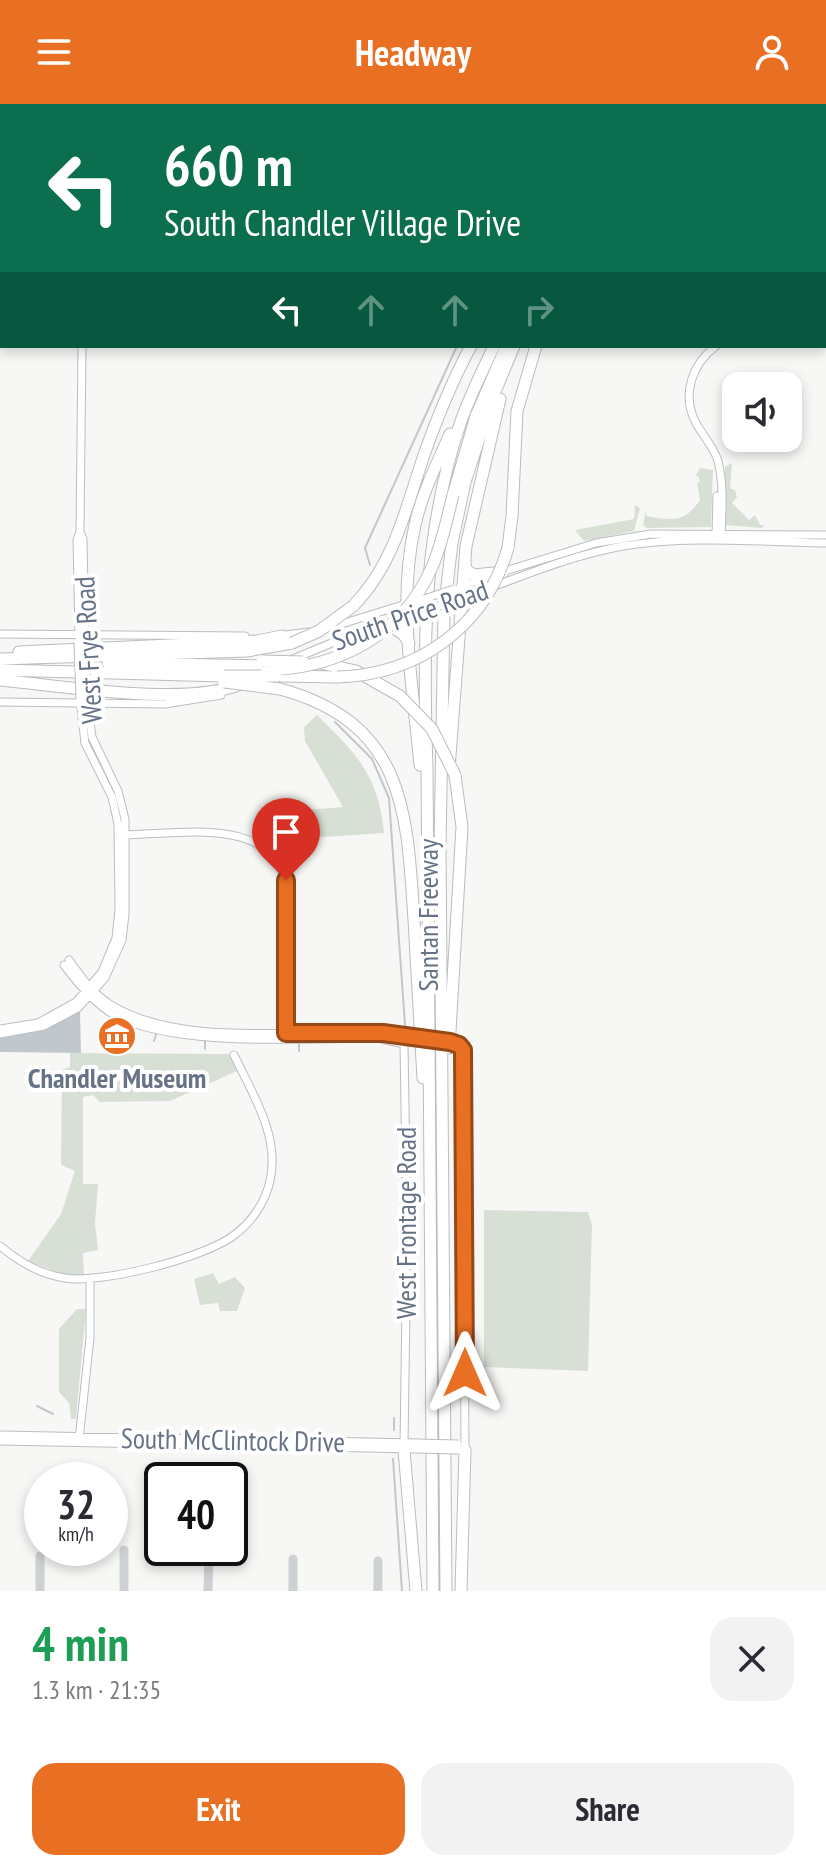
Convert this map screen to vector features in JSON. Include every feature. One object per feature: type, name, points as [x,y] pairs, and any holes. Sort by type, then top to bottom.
[{"type":"highway","points":[[0,670],[247,651],[319,631],[353,606],[374,582],[390,553],[440,412],[470,348]]},
{"type":"highway","points":[[428,911],[422,788],[409,643],[412,540],[421,505],[491,348]]},
{"type":"highway","name":"Santan Freeway","points":[[433,1591],[424,672],[426,589],[436,520],[455,438],[491,348]]},
{"type":"highway","points":[[451,495],[470,421],[499,348]]},
{"type":"highway","points":[[0,680],[195,694],[231,688],[273,671],[340,654],[368,639],[394,618],[413,595],[428,569],[479,407],[505,348]]},
{"type":"highway","name":"Santan Freeway","points":[[446,1591],[441,683],[448,566],[473,451],[513,348]]},
{"type":"highway","points":[[441,889],[458,593],[492,426],[520,348]]},
{"type":"highway","points":[[44,665],[273,671],[337,677],[363,675],[401,666],[447,641],[485,599],[508,548],[517,411],[535,348]]},
{"type":"highway","points":[[465,561],[466,570],[474,575],[503,572]]},
{"type":"highway","points":[[350,635],[394,628],[409,643]]},
{"type":"highway","points":[[0,656],[287,640]]},
{"type":"highway","points":[[0,656],[44,665],[224,679],[320,663],[369,676],[400,696],[432,729],[455,775],[462,827],[447,1075],[444,1261]]},
{"type":"highway","points":[[273,671],[357,729],[384,762],[403,806],[409,838],[430,1215]]},
{"type":"highway","points":[[411,1446],[416,1591]]},
{"type":"highway","points":[[461,1591],[462,1447]]},
{"type":"street","name":"West Frye Road","points":[[82,348],[80,532],[77,540],[85,743],[112,797],[122,835],[117,933],[108,962],[91,992]]},
{"type":"street","points":[[714,348],[696,368],[690,384],[689,401],[696,423],[714,452],[719,470],[719,537]]},
{"type":"street","name":"South Price Road","points":[[0,634],[287,640],[411,609],[458,593],[503,572],[605,540],[662,533],[792,543],[825,540]]},
{"type":"street","name":"South Price Road","points":[[0,702],[196,701],[242,687],[411,609],[606,550],[660,541],[719,537],[815,534],[825,540]]},
{"type":"street","points":[[792,543],[815,534]]},
{"type":"street","points":[[122,835],[237,835],[251,839],[271,852],[284,874],[287,889],[286,1036]]},
{"type":"street","points":[[67,962],[91,992],[120,1018],[188,1035],[383,1039],[404,1044],[410,1036]]},
{"type":"street","points":[[0,1031],[19,1033],[51,1024],[72,1012],[91,992]]},
{"type":"street","points":[[286,1036],[377,1033],[410,1036]]},
{"type":"street","name":"West Frontage Road","points":[[410,1036],[459,1046],[462,1447]]},
{"type":"street","name":"West Frontage Road","points":[[404,1044],[411,1446]]},
{"type":"street","points":[[0,1246],[41,1272],[90,1280],[216,1246],[239,1231],[258,1209],[270,1179],[270,1135],[234,1055]]},
{"type":"street","points":[[79,1440],[90,1338],[90,1280]]},
{"type":"street","name":"South McClintock Drive","points":[[0,1438],[462,1447]]},
{"type":"shaded area","points":[[732,463],[730,488],[735,490],[737,497],[732,503],[749,520],[755,515],[760,525],[764,525],[762,528],[725,525],[725,467]]},
{"type":"shaded area","points":[[700,468],[713,470],[711,527],[647,528],[643,525],[646,509],[646,516],[671,519],[684,516],[695,507],[700,500],[697,483],[700,481],[698,476],[695,477]]},
{"type":"shaded area","points":[[635,505],[640,508],[634,531],[584,541],[575,530],[634,519]]},
{"type":"shaded area","points":[[317,715],[354,754],[371,781],[384,833],[308,838],[300,828],[299,818],[306,810],[343,807],[305,741],[304,727]]},
{"type":"shaded area","points":[[80,1011],[81,1053],[0,1052],[0,1036],[42,1030]]},
{"type":"shaded area","points":[[70,1053],[229,1054],[237,1071],[170,1101],[100,1102],[93,1095],[83,1097],[83,1184],[98,1184],[95,1223],[98,1250],[83,1253],[84,1276],[65,1275],[28,1261],[61,1214],[75,1171],[61,1165],[62,1070],[70,1067]]},
{"type":"shaded area","points":[[484,1210],[588,1212],[592,1225],[588,1371],[484,1367]]},
{"type":"shaded area","points":[[213,1273],[219,1284],[235,1277],[245,1288],[237,1311],[220,1311],[218,1303],[200,1305],[194,1279]]},
{"type":"shaded area","points":[[77,1309],[86,1309],[76,1419],[71,1419],[69,1403],[59,1392],[59,1329]]},
{"type":"waterway","points":[[370,565],[365,548],[456,348]]},
{"type":"waterway","points":[[335,722],[372,759],[389,798],[405,1025]]},
{"type":"waterway","points":[[154,1041],[157,1031]]},
{"type":"waterway","points":[[205,1041],[205,1049]]},
{"type":"waterway","points":[[299,1043],[299,1051]]},
{"type":"waterway","points":[[37,1406],[53,1414]]},
{"type":"waterway","points":[[394,1418],[394,1430]]},
{"type":"waterway","points":[[393,1459],[402,1591]]},
{"type":"taxiway","points":[[293,1559],[293,1591]]},
{"type":"taxiway","points":[[378,1561],[378,1591]]},
{"type":"taxiway","points":[[40,1566],[40,1591]]},
{"type":"taxiway","points":[[124,1566],[124,1591]]},
{"type":"taxiway","points":[[208,1591],[209,1566]]},
{"type":"place","name":"Chandler Museum","points":[[117,1036]]},
{"type":"route","points":[[286,880],[286,1033],[383,1033],[450,1042],[463,1050],[465,1373]]}]
